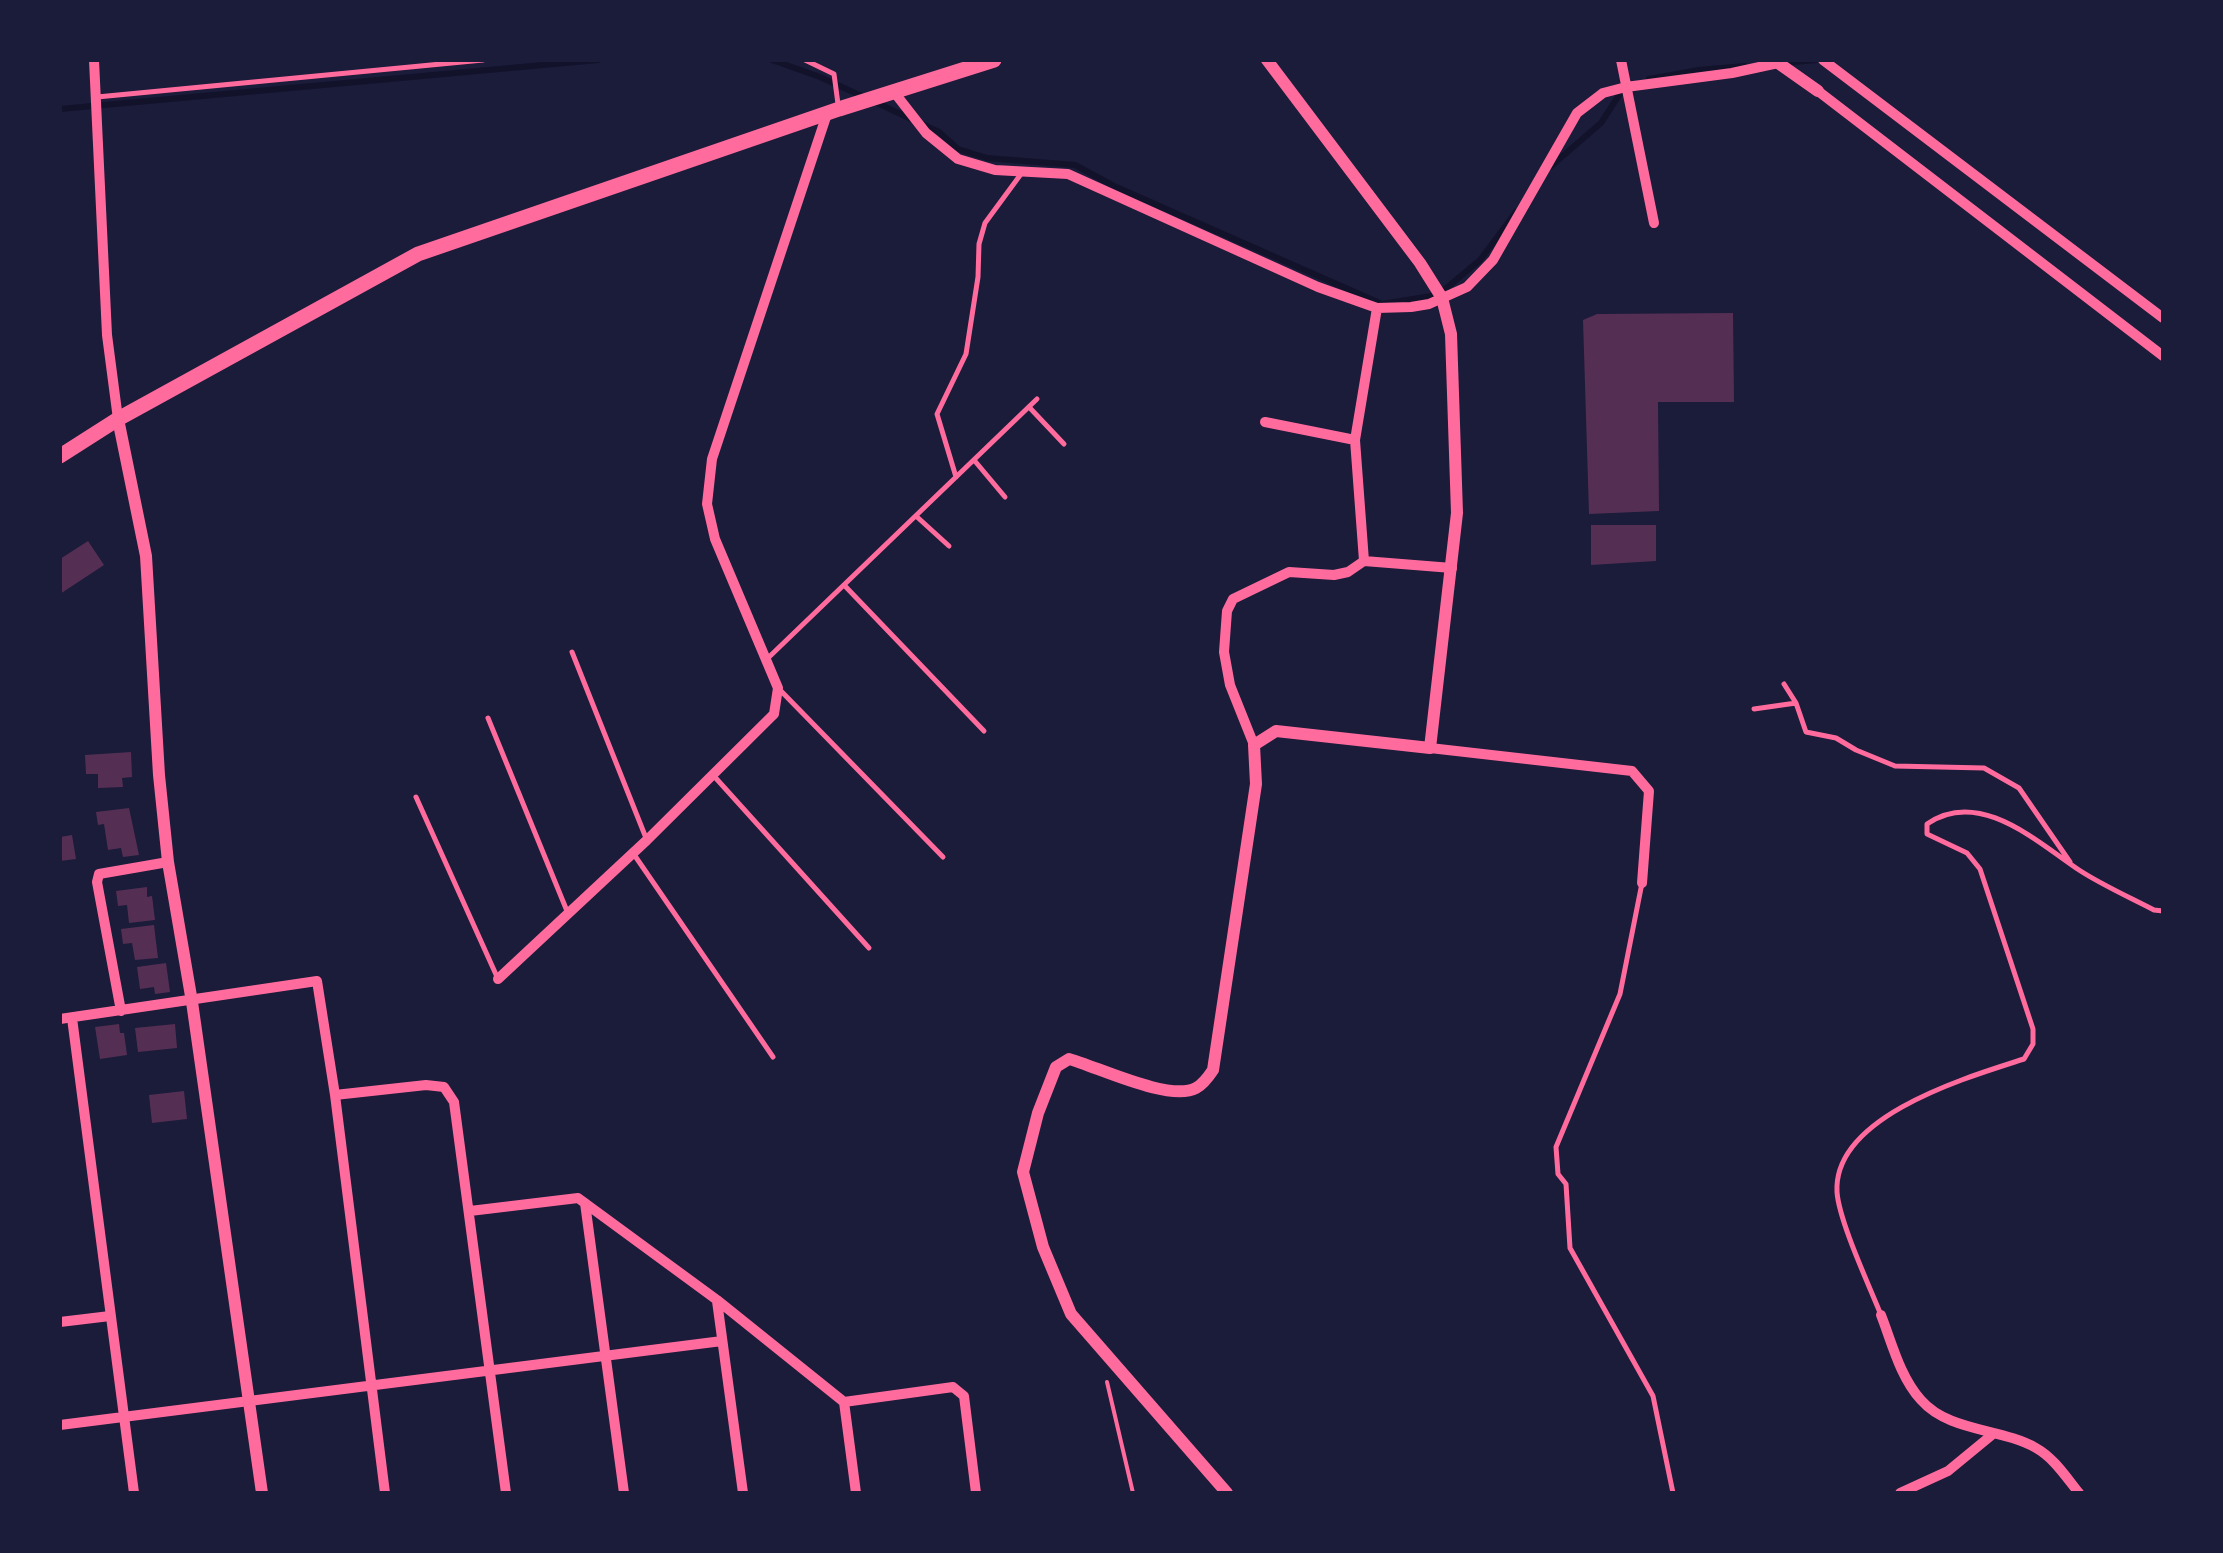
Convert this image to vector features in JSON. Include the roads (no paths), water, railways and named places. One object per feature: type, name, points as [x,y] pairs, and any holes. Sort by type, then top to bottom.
[{"type":"main road","points":[[60,456],[118,419],[418,254],[834,108],[994,60]]},
{"type":"street","points":[[94,60],[107,335],[118,419],[146,556],[168,862],[192,1002],[262,1493]]},
{"type":"street","points":[[1267,60],[1420,263],[1442,298],[1451,334],[1457,513],[1430,748]]},
{"type":"street","points":[[1621,60],[1654,223]]},
{"type":"street","points":[[1823,60],[2163,318]]},
{"type":"street","points":[[1833,68],[1848,60]]},
{"type":"street","points":[[894,92],[926,133],[958,159],[995,170],[1068,174],[1318,288],[1377,308],[1412,307],[1467,287],[1493,260],[1576,113],[1604,94],[1626,87],[1732,74],[1776,62],[2163,356]]},
{"type":"street","points":[[498,978],[647,840],[774,714],[778,688],[714,539],[706,504],[712,459],[834,108]]},
{"type":"street","points":[[1364,560],[1355,440],[1377,308]]},
{"type":"street","points":[[1264,422],[1355,440]]},
{"type":"street","points":[[1227,1493],[1071,1314],[1043,1247],[1023,1172],[1038,1114],[1056,1067],[1069,1059],[1151,1086],[1180,1091],[1197,1088],[1213,1070],[1256,784],[1254,745],[1230,686],[1224,652],[1227,610],[1233,599],[1289,572],[1348,572],[1364,560],[1452,568]]},
{"type":"street","points":[[1254,745],[1276,731],[1632,771],[1649,791],[1642,883]]},
{"type":"street","points":[[121,1011],[97,882],[99,874],[168,862]]},
{"type":"street","points":[[134,1493],[66,1018],[317,981],[385,1493]]},
{"type":"street","points":[[335,1095],[426,1085],[444,1087],[454,1102],[506,1493]]},
{"type":"street","points":[[470,1211],[578,1198],[586,1202],[844,1402],[856,1493]]},
{"type":"street","points":[[586,1202],[624,1493]]},
{"type":"street","points":[[717,1300],[742,1493]]},
{"type":"street","points":[[1881,1315],[1907,1381],[1923,1403],[1944,1416],[2034,1447],[2056,1464],[2079,1493]]},
{"type":"street","points":[[60,1322],[110,1316]]},
{"type":"street","points":[[60,1425],[722,1340]]},
{"type":"street","points":[[844,1402],[953,1387],[964,1396],[976,1493]]},
{"type":"street","points":[[1900,1493],[1948,1471],[1993,1434]]},
{"type":"lane","points":[[96,97],[483,60]]},
{"type":"lane","points":[[805,60],[834,74],[834,108]]},
{"type":"lane","points":[[956,477],[937,414],[966,354],[978,277],[978,244],[985,223],[1023,171]]},
{"type":"lane","points":[[766,660],[1037,399]]},
{"type":"lane","points":[[1029,407],[1064,444]]},
{"type":"lane","points":[[974,460],[1005,497]]},
{"type":"lane","points":[[916,516],[950,546]]},
{"type":"lane","points":[[844,585],[984,731]]},
{"type":"lane","points":[[572,652],[647,840]]},
{"type":"lane","points":[[1784,684],[1796,702],[1806,732],[1836,738],[1895,766],[1984,768],[2019,788],[2072,865]]},
{"type":"lane","points":[[778,688],[943,857]]},
{"type":"lane","points":[[1754,709],[1796,702]]},
{"type":"lane","points":[[488,718],[568,914]]},
{"type":"lane","points":[[713,775],[869,948]]},
{"type":"lane","points":[[416,798],[498,978]]},
{"type":"lane","points":[[1881,1315],[1837,1196],[1838,1173],[1854,1146],[1907,1102],[2024,1059],[2034,1044],[2034,1029],[1980,870],[1966,853],[1928,834],[1926,824],[1956,811],[1974,812],[2018,827],[2072,865],[2154,910],[2163,911]]},
{"type":"lane","points":[[633,853],[774,1057]]},
{"type":"lane","points":[[1642,883],[1620,994],[1556,1147],[1558,1174],[1566,1184],[1570,1248],[1654,1396],[1673,1493]]},
{"type":"waterway","points":[[60,109],[598,60]]},
{"type":"waterway","points":[[772,60],[864,97]]},
{"type":"waterway","points":[[1782,63],[1816,60]]},
{"type":"waterway","points":[[1649,79],[1745,66]]},
{"type":"waterway","points":[[1550,167],[1601,123],[1623,89]]},
{"type":"waterway","points":[[875,102],[939,132],[958,149],[987,158],[1075,165],[1114,186],[1382,304],[1438,295],[1480,260],[1516,212]]}]
